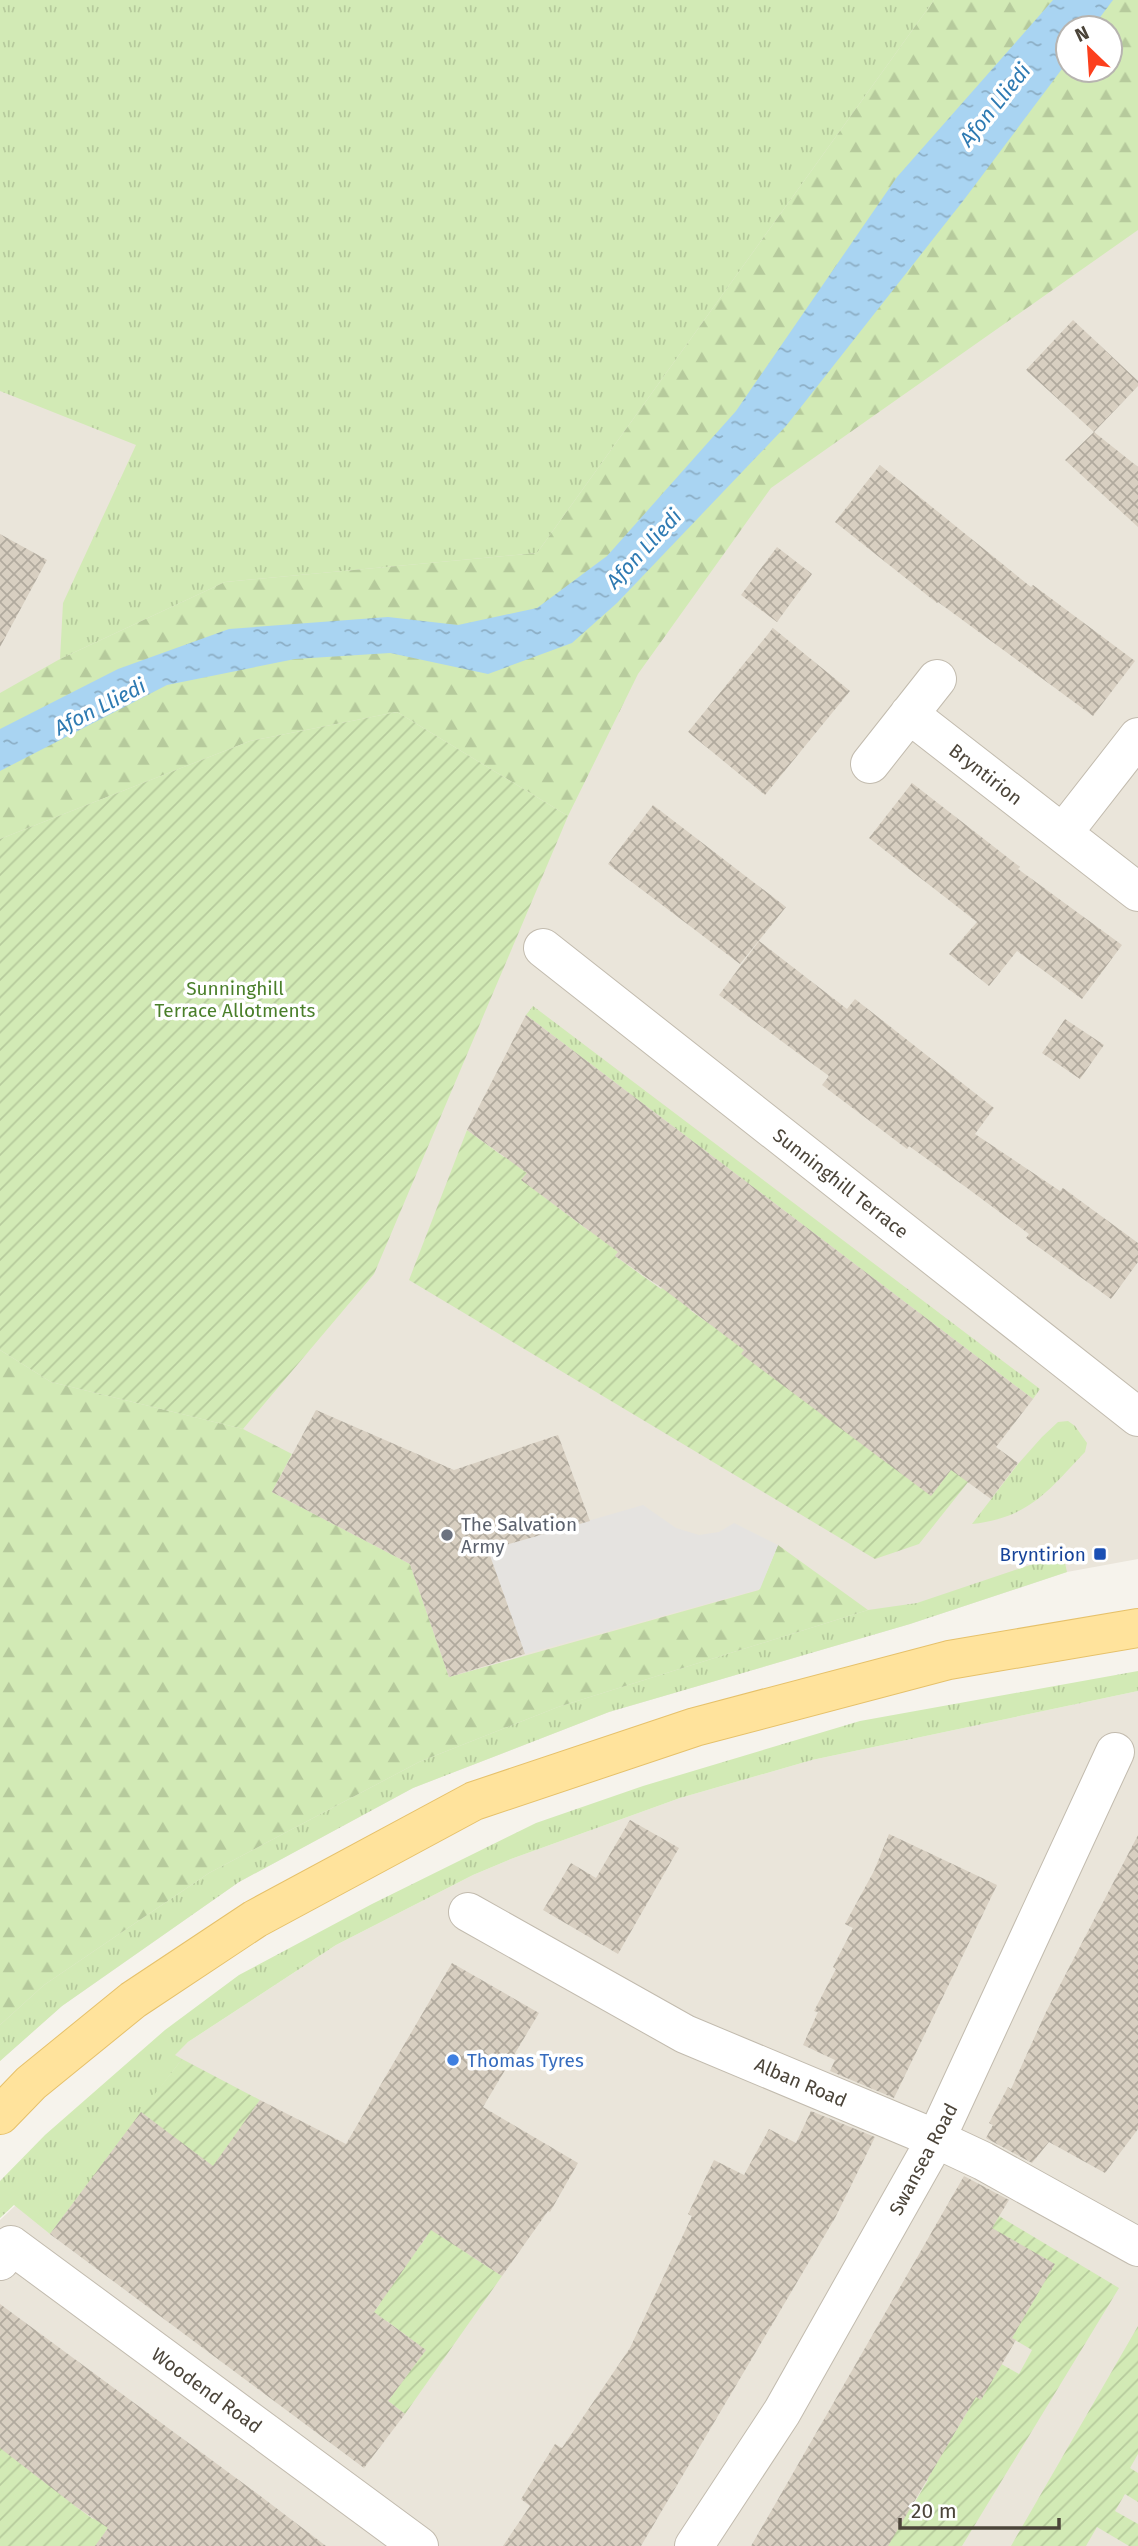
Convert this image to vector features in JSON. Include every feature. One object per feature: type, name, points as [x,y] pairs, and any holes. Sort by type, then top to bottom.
[{"type":"main road","points":[[0,2115],[31,2083],[133,2000],[233,1933],[474,1801],[695,1727],[936,1664],[1138,1628]]},
{"type":"street","points":[[870,764],[937,679]]},
{"type":"street","name":"Bryntirion","points":[[909,714],[1138,891]]},
{"type":"street","points":[[1063,833],[1138,737]]},
{"type":"street","name":"Sunninghill Terrace","points":[[543,948],[1138,1418]]},
{"type":"street","name":"Swansea Road","points":[[694,2546],[782,2412],[936,2139],[1115,1752]]},
{"type":"street","name":"Alban Road","points":[[468,1912],[685,2034],[983,2161],[1138,2247]]},
{"type":"street","name":"Woodend Road","points":[[0,2261],[12,2245],[419,2546]]},
{"type":"shaded area","points":[[0,0],[1138,0],[1138,1559],[1067,1572],[910,1624],[609,1712],[413,1788],[239,1882],[62,2006],[0,2061]]},
{"type":"shaded area","points":[[643,1505],[676,1528],[699,1535],[719,1532],[734,1523],[778,1545],[760,1589],[525,1654],[488,1550]]},
{"type":"shaded area","points":[[1138,1691],[1138,2546],[0,2546],[0,2220],[188,2042],[336,1945],[473,1875],[511,1859],[680,1798],[812,1760]]},
{"type":"green space","points":[[0,0],[934,0],[537,553],[225,582],[60,659],[63,603],[136,445],[0,391]]},
{"type":"green space","points":[[934,0],[1138,0],[1138,230],[771,488],[638,674],[568,816],[397,712],[250,741],[0,839],[0,693],[60,659],[225,582],[537,553]]},
{"type":"green space","name":"Sunninghill Terrace Allotments","points":[[397,712],[568,816],[374,1274],[243,1429],[51,1382],[0,1350],[0,839],[250,741]]},
{"type":"green space","points":[[533,1006],[1040,1389],[1033,1399],[526,1015]]},
{"type":"green space","points":[[561,1127],[522,1180],[589,1231],[663,1191],[615,1256],[661,1289],[708,1227],[690,1310],[711,1325],[757,1264],[931,1495],[979,1434],[996,1447],[919,1544],[875,1559],[409,1280],[467,1130],[504,1157]]},
{"type":"green space","points":[[0,1350],[51,1382],[243,1429],[292,1454],[272,1492],[410,1564],[449,1677],[759,1590],[778,1545],[868,1610],[558,1707],[419,1762],[209,1873],[44,1985],[0,2025]]},
{"type":"green space","points":[[1068,1421],[1087,1443],[1085,1452],[1048,1491],[1023,1509],[992,1521],[972,1524],[1042,1437],[1058,1422]]},
{"type":"green space","points":[[1063,1554],[1067,1572],[910,1624],[609,1712],[413,1788],[239,1882],[62,2006],[0,2061],[0,2025],[44,1985],[209,1873],[419,1762],[558,1707],[868,1610],[917,1603]]},
{"type":"green space","points":[[1138,1671],[1138,1691],[812,1760],[680,1798],[473,1875],[336,1945],[188,2042],[175,2055],[182,2059],[50,2234],[14,2205],[0,2218],[0,2181],[45,2135],[165,2030],[239,1975],[372,1904],[536,1823],[643,1786],[860,1721]]},
{"type":"green space","points":[[182,2059],[260,2100],[237,2133],[421,2245],[448,2203],[468,2254],[502,2276],[405,2414],[388,2401],[425,2350],[387,2321],[355,2363],[342,2354],[380,2304],[141,2112]]},
{"type":"green space","points":[[999,2216],[1119,2288],[962,2546],[869,2546],[912,2507],[928,2480],[870,2445],[900,2400],[956,2431],[970,2407],[919,2377],[949,2334],[1019,2374],[1032,2350],[971,2314],[992,2228]]},
{"type":"green space","points":[[1138,2326],[1138,2454],[1130,2468],[1138,2473],[1138,2502],[1125,2494],[1115,2511],[1138,2524],[1138,2546],[1129,2546],[1097,2527],[1086,2546],[1011,2546]]},
{"type":"green space","points":[[0,2438],[115,2452],[75,2506],[93,2519],[129,2469],[143,2479],[105,2532],[123,2546],[0,2546]]},
{"type":"water","name":"Afon Lliedi","points":[[1053,0],[1113,0],[1102,14],[1054,14],[1054,80],[963,201],[786,426],[617,603],[572,643],[488,674],[390,653],[295,659],[167,685],[0,771],[0,729],[118,669],[229,629],[388,617],[458,625],[537,608],[607,556],[736,411],[897,177]]},
{"type":"building","points":[[1073,320],[1138,381],[1138,386],[1094,432],[1026,370]]},
{"type":"building","points":[[1094,432],[1138,467],[1138,527],[1065,460]]},
{"type":"building","points":[[880,465],[1031,587],[1033,585],[1135,661],[1093,716],[937,603],[835,522]]},
{"type":"building","points":[[0,534],[47,560],[0,647]]},
{"type":"building","points":[[777,547],[812,574],[777,622],[741,595]]},
{"type":"building","points":[[773,628],[850,691],[765,795],[688,732]]},
{"type":"building","points":[[912,783],[1020,867],[1018,869],[1122,945],[1082,999],[1017,951],[989,986],[949,954],[977,922],[869,838]]},
{"type":"building","points":[[653,805],[786,907],[740,964],[608,864]]},
{"type":"building","points":[[759,941],[847,1009],[855,999],[994,1108],[975,1134],[1060,1191],[1063,1188],[1138,1243],[1138,1262],[1111,1299],[1026,1238],[1029,1234],[967,1188],[909,1146],[907,1149],[822,1085],[829,1076],[719,995]]},
{"type":"building","points":[[526,1015],[1033,1399],[996,1447],[1018,1463],[991,1499],[951,1470],[931,1496],[741,1354],[744,1350],[615,1256],[618,1252],[521,1180],[527,1173],[467,1130]]},
{"type":"building","points":[[1065,1019],[1104,1045],[1080,1079],[1042,1053]]},
{"type":"building","name":"The Salvation Army","points":[[316,1410],[454,1470],[558,1435],[590,1521],[488,1550],[525,1654],[449,1677],[410,1564],[272,1492]]},
{"type":"building","points":[[630,1820],[679,1848],[618,1954],[543,1910],[571,1863],[596,1878]]},
{"type":"building","points":[[889,1834],[997,1885],[894,2098],[830,2071],[835,2060],[803,2045],[818,2012],[814,2011],[853,1928],[845,1924],[874,1871]]},
{"type":"building","points":[[1138,1835],[1138,2129],[1105,2173],[1049,2142],[1032,2163],[986,2138],[993,2125],[989,2123],[1008,2087],[1011,2089],[1046,2012]]},
{"type":"building","points":[[452,1963],[539,2013],[483,2107],[578,2163],[550,2212],[548,2211],[502,2276],[431,2230],[374,2312],[426,2350],[388,2401],[405,2414],[364,2468],[50,2234],[141,2112],[213,2166],[260,2100],[346,2144]]},
{"type":"building","points":[[811,2111],[875,2137],[835,2218],[641,2546],[503,2546],[530,2506],[521,2499],[555,2444],[562,2448],[630,2348],[692,2216],[688,2214],[714,2160],[744,2175],[769,2129],[796,2143]]},
{"type":"building","points":[[964,2176],[1009,2200],[992,2228],[1055,2264],[1012,2338],[1016,2340],[981,2400],[976,2397],[888,2546],[751,2546]]},
{"type":"building","points":[[0,2304],[326,2546],[95,2546],[108,2528],[0,2448]]},
{"type":"place","name":"The Salvation Army","points":[[447,1535]]},
{"type":"place","name":"Bryntirion","points":[[1100,1554]]},
{"type":"place","name":"Thomas Tyres","points":[[453,2060]]}]
